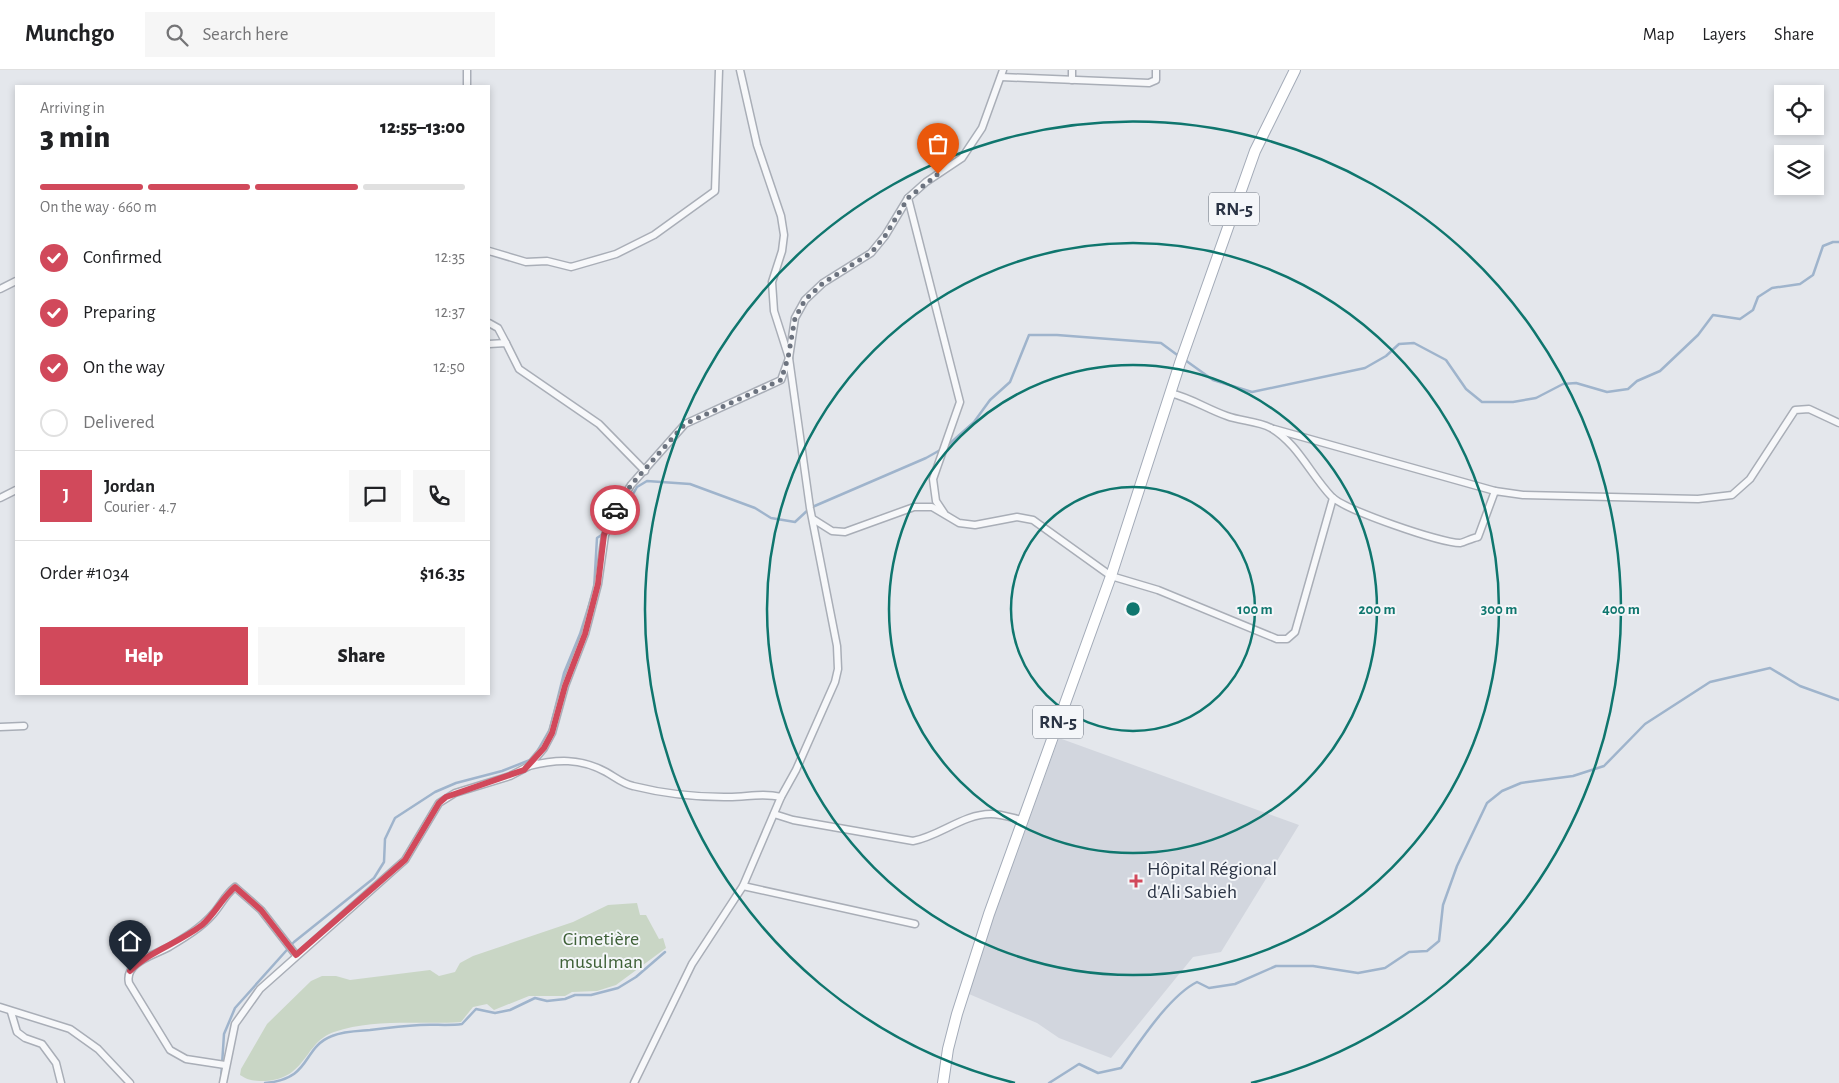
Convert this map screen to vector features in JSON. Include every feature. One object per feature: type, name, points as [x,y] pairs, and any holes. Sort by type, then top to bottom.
[{"type":"main road","name":"RN-5","points":[[943,1083],[948,1049],[957,1014],[1022,820],[1111,576],[1180,363],[1255,151],[1295,70]]},
{"type":"street","points":[[467,70],[467,85]]},
{"type":"street","points":[[490,251],[526,262],[547,261],[571,267],[616,254],[654,236],[715,191],[719,70]]},
{"type":"street","points":[[634,1083],[692,964],[743,886],[781,797],[796,770],[836,682],[838,669],[836,646],[813,519],[788,358],[774,311],[772,282],[783,243],[781,216],[757,145],[740,70]]},
{"type":"street","points":[[529,766],[544,748],[552,733],[565,686],[585,634],[598,584],[604,535],[616,509],[631,485],[685,424],[781,380],[788,358],[792,329],[805,300],[823,283],[871,253],[885,236],[908,198],[926,182],[962,158],[982,128],[1003,70]]},
{"type":"street","points":[[1072,70],[1072,80]]},
{"type":"street","points":[[1000,78],[1149,83],[1156,80],[1156,70]]},
{"type":"street","points":[[908,198],[960,402],[932,479],[936,501],[945,514]]},
{"type":"street","points":[[0,289],[15,282]]},
{"type":"street","points":[[490,324],[498,328],[519,369],[599,424],[645,471]]},
{"type":"street","points":[[490,344],[506,343]]},
{"type":"street","points":[[1170,393],[1190,398],[1226,416],[1495,491],[1523,495],[1698,499],[1732,495],[1750,479],[1795,410],[1809,409],[1839,423]]},
{"type":"street","points":[[1270,428],[1298,452],[1311,472],[1333,498],[1343,506],[1389,524],[1460,543],[1478,537],[1495,491]]},
{"type":"street","points":[[0,498],[15,490]]},
{"type":"street","points":[[813,519],[832,531],[845,532],[914,507],[932,506],[959,523],[975,525],[1017,516],[1033,520],[1111,576],[1158,590],[1277,639],[1287,639],[1295,632],[1333,498]]},
{"type":"street","points":[[0,727],[24,726]]},
{"type":"street","points":[[223,1083],[225,1065],[235,1024],[260,989],[405,860],[439,803],[446,797],[510,776],[529,766],[552,760],[571,760],[589,764],[639,788],[725,797],[764,793],[781,797]]},
{"type":"street","points":[[774,814],[793,820],[913,841],[924,839],[973,817],[992,814],[1022,820]]},
{"type":"street","points":[[743,886],[916,924]]},
{"type":"street","points":[[225,1065],[186,1059],[170,1050],[129,982],[127,976],[130,971],[148,956],[168,947],[203,924],[235,887],[261,910],[296,955]]},
{"type":"street","points":[[0,1007],[70,1029],[98,1049],[130,1083]]},
{"type":"street","points":[[11,1012],[17,1032],[25,1038],[42,1044],[56,1063],[61,1083]]},
{"type":"shaded area","name":"Hôpital Régional d'Ali Sabieh","points":[[1059,738],[1299,825],[1221,952],[1193,957],[1111,1058],[1059,1038],[1037,1023],[969,994],[986,937]]},
{"type":"green space","name":"Cimetière musulman","points":[[637,903],[640,915],[646,915],[659,939],[663,938],[666,948],[616,985],[597,991],[572,992],[565,996],[529,996],[494,1010],[487,1004],[473,1007],[461,1022],[381,1023],[350,1028],[324,1037],[297,1067],[279,1079],[255,1081],[240,1075],[241,1069],[267,1024],[311,981],[322,976],[336,976],[350,980],[430,970],[439,976],[455,972],[460,963],[473,956],[573,922],[608,905]]},
{"type":"waterway","points":[[1185,360],[1213,380],[1252,392],[1365,368],[1386,356],[1399,344],[1414,343],[1446,360],[1466,389],[1482,402],[1513,402],[1536,398],[1563,384],[1576,383],[1607,392],[1628,389],[1637,381],[1660,371],[1698,335],[1713,315],[1740,319],[1753,310],[1758,297],[1772,288],[1800,284],[1813,275],[1823,246],[1839,242]]},
{"type":"waterway","points":[[947,446],[974,422],[990,400],[1010,382],[1029,335],[1057,335],[1161,343],[1180,357]]},
{"type":"waterway","points":[[608,532],[616,524],[637,487],[647,481],[690,484],[755,508],[771,518],[795,522],[810,508],[926,458],[942,449]]},
{"type":"waterway","points":[[538,750],[550,729],[564,673],[580,634],[594,589],[597,538],[603,534]]},
{"type":"waterway","points":[[1049,1083],[1079,1064],[1098,1073],[1121,1068],[1165,1009],[1186,989],[1197,982],[1209,988],[1235,984],[1276,966],[1313,966],[1358,973],[1385,968],[1409,952],[1427,951],[1439,941],[1443,905],[1457,866],[1487,803],[1502,791],[1521,783],[1573,776],[1604,766],[1645,724],[1710,682],[1770,668],[1800,686],[1839,700]]},
{"type":"waterway","points":[[221,1080],[224,1034],[235,1008],[294,942],[374,878],[384,862],[385,839],[395,818],[435,792],[456,783],[502,771],[530,760]]},
{"type":"waterway","points":[[265,1083],[291,1076],[299,1070],[322,1041],[337,1034],[407,1026],[462,1024],[476,1009],[495,1013],[510,1010],[535,998],[547,1001],[565,999],[575,995],[591,995],[618,988],[636,977],[665,952]]},
{"type":"way so far","points":[[615,510],[631,485],[685,424],[781,380],[788,358],[795,318],[805,300],[823,283],[871,253],[885,236],[908,198],[938,174]]},
{"type":"place","name":"Hôpital Régional d'Ali Sabieh","points":[[1136,881]]},
{"type":"route","points":[[130,971],[137,963],[168,947],[203,924],[235,887],[261,910],[296,955],[405,860],[439,803],[446,797],[465,789],[510,776],[529,766],[544,748],[552,733],[565,686],[585,634],[594,603],[604,535],[615,510]]}]
